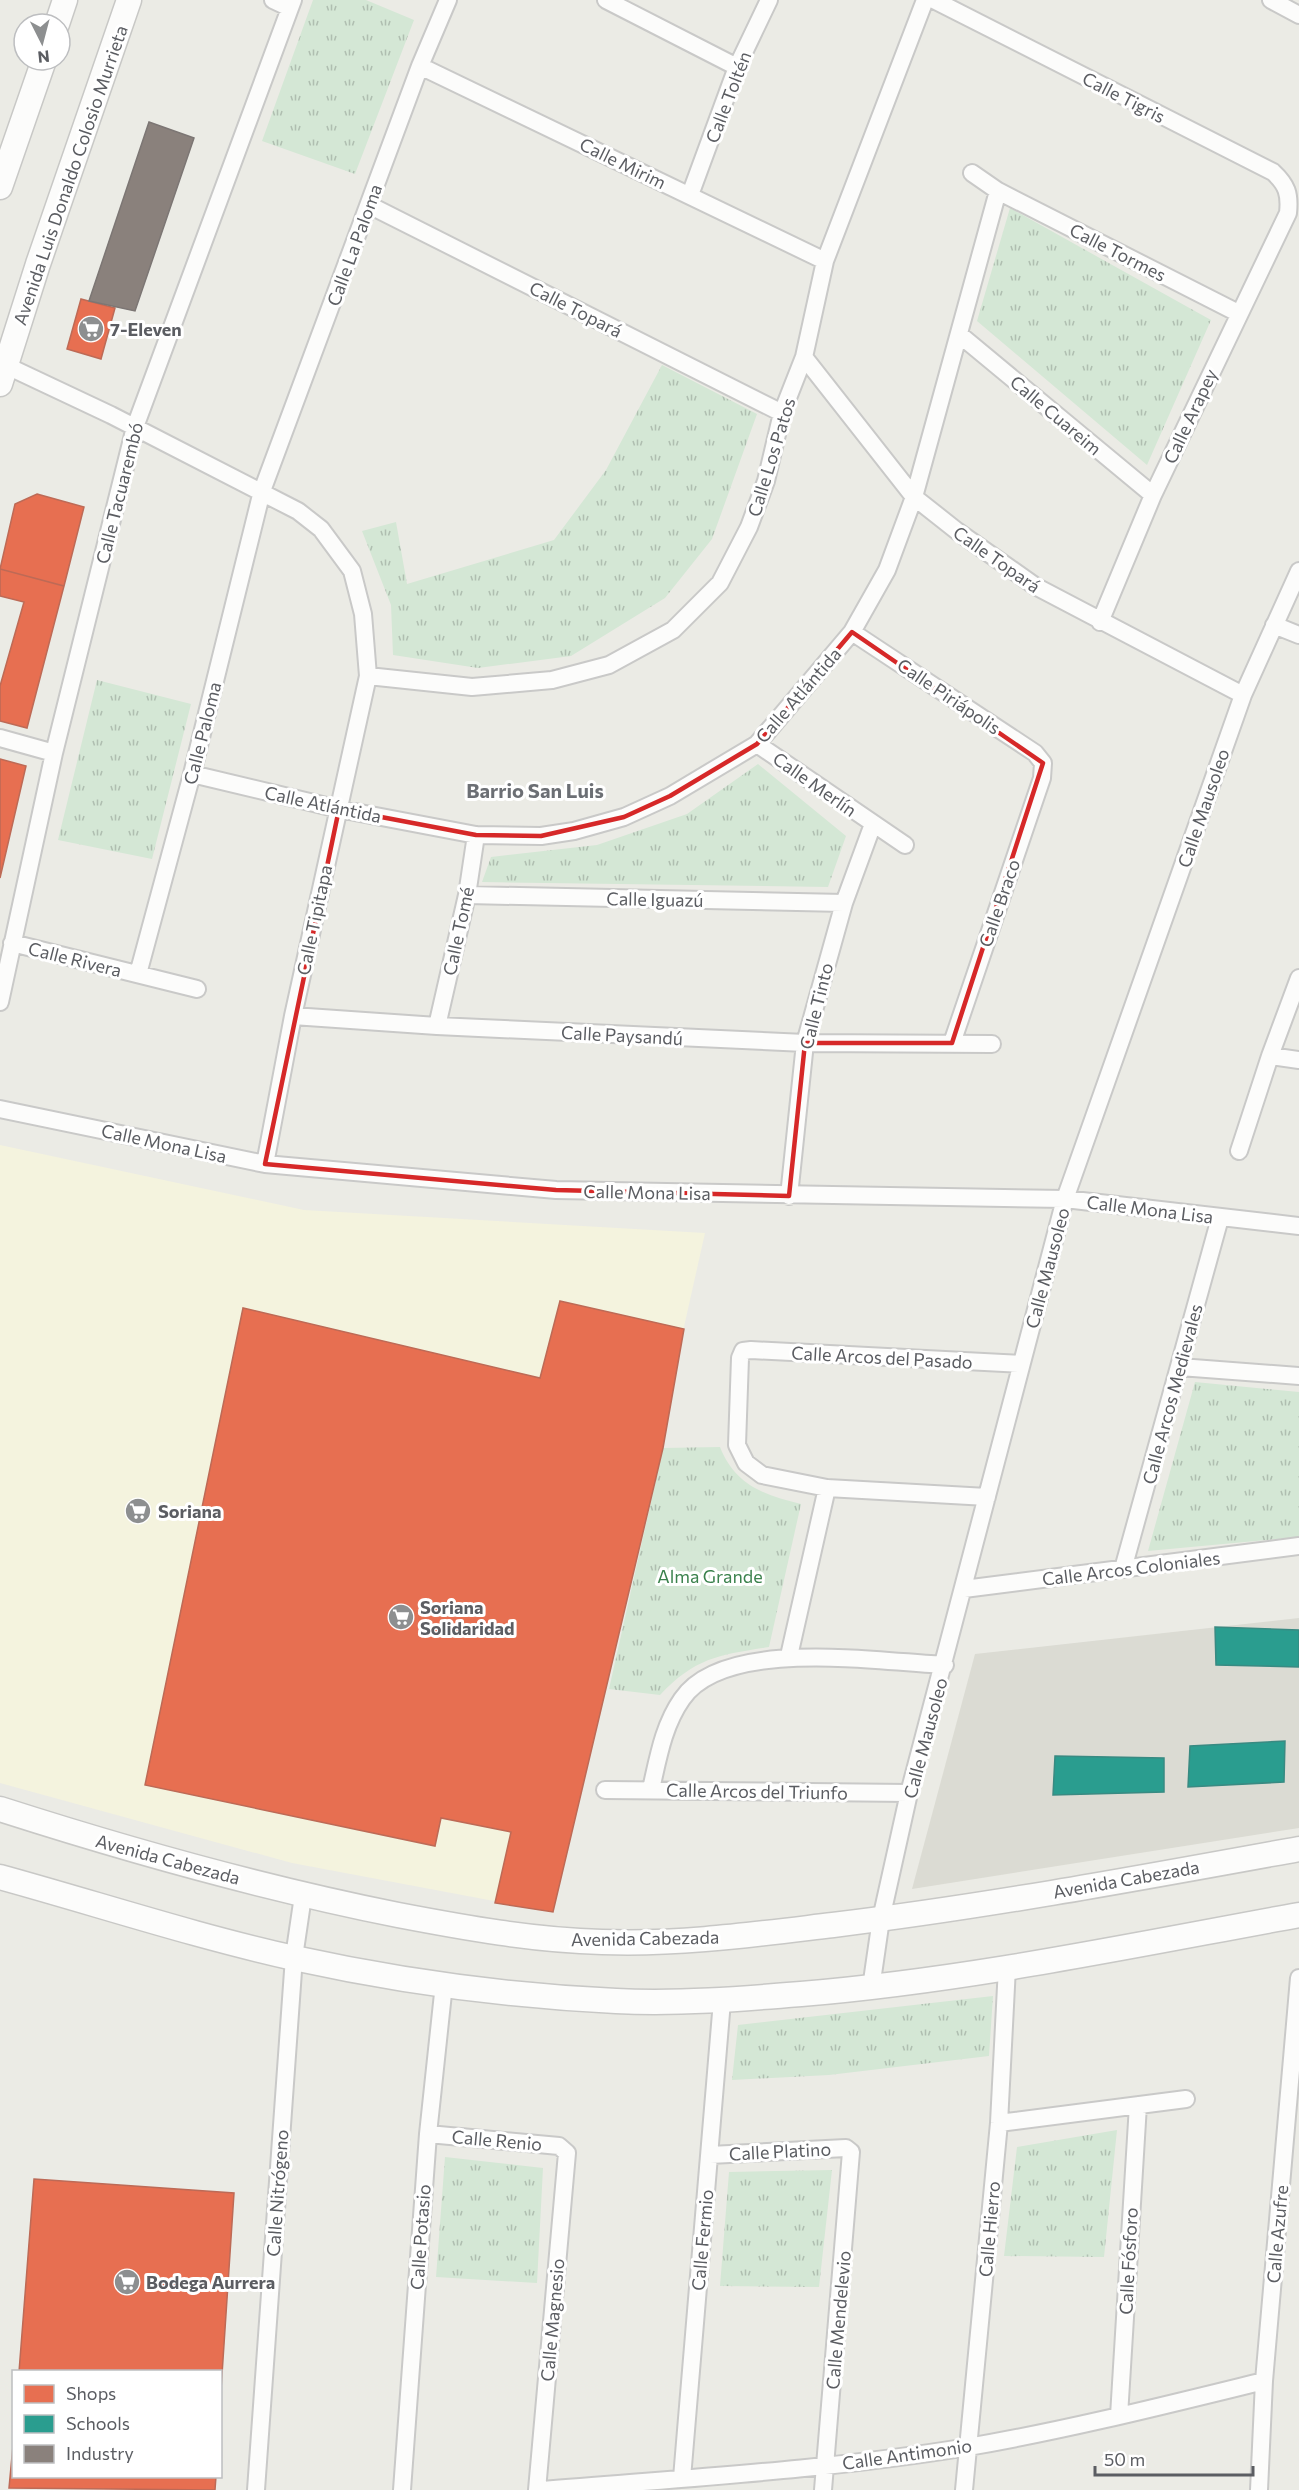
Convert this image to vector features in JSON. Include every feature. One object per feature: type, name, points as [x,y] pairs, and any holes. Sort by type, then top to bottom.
[{"type":"main road","name":"Avenida Luis Donaldo Colosio Murrieta","points":[[3,374],[129,0]]},
{"type":"main road","points":[[0,187],[40,72]]},
{"type":"main road","name":"Avenida Cabezada","points":[[0,1809],[112,1845],[303,1896],[472,1929],[526,1937],[604,1942],[710,1940],[881,1919],[1299,1849]]},
{"type":"main road","points":[[0,1877],[294,1958],[444,1984],[533,1996],[620,2001],[722,2001],[871,1988],[1007,1967],[1299,1915]]},
{"type":"street","points":[[273,0],[292,4]]},
{"type":"street","name":"Calle La Paloma","points":[[262,491],[420,66],[448,0]]},
{"type":"street","points":[[606,0],[737,67]]},
{"type":"street","name":"Calle Toltén","points":[[690,195],[737,67],[769,0]]},
{"type":"street","name":"Calle Los Patos","points":[[368,676],[472,687],[552,680],[609,665],[673,630],[720,583],[749,527],[766,481],[782,413],[804,357],[825,261],[925,0]]},
{"type":"street","name":"Calle Tigris","points":[[934,0],[1273,172],[1285,183],[1290,197],[1288,213]]},
{"type":"street","points":[[1271,0],[1299,15]]},
{"type":"street","name":"Calle Tacuarembó","points":[[0,1002],[54,753],[135,427],[292,4]]},
{"type":"street","name":"Calle Mirim","points":[[420,66],[825,261]]},
{"type":"street","name":"Calle Tormes","points":[[972,173],[998,191],[1238,313]]},
{"type":"street","name":"Calle Atlántida","points":[[192,774],[339,808],[476,835],[541,836],[574,831],[624,818],[670,796],[757,744],[852,632],[887,570],[914,497],[998,191]]},
{"type":"street","name":"Calle Topará","points":[[369,205],[782,413]]},
{"type":"street","name":"Calle Arapey","points":[[1100,622],[1153,495],[1238,313],[1288,213]]},
{"type":"street","name":"Calle Cuareim","points":[[960,335],[1153,495]]},
{"type":"street","name":"Calle Topará","points":[[804,357],[914,497],[1035,586],[1243,695]]},
{"type":"street","points":[[3,374],[135,427],[262,491]]},
{"type":"street","name":"Calle Tipitapa","points":[[262,491],[298,511],[321,529],[352,571],[363,614],[368,676],[293,1016],[265,1164]]},
{"type":"street","name":"Calle Paloma","points":[[138,975],[192,774],[262,491]]},
{"type":"street","name":"Calle Mausoleo","points":[[871,1988],[881,1919],[909,1793],[945,1665],[1065,1199],[1243,695],[1299,571]]},
{"type":"street","points":[[1274,625],[1299,635]]},
{"type":"street","name":"Calle Piriápolis","points":[[852,632],[1035,753],[1043,763]]},
{"type":"street","points":[[0,738],[54,753]]},
{"type":"street","name":"Calle Merlín","points":[[757,744],[905,845]]},
{"type":"street","name":"Calle Braco","points":[[952,1043],[1042,778],[1043,763]]},
{"type":"street","name":"Calle Tinto","points":[[789,1196],[805,1043],[844,903],[873,824]]},
{"type":"street","name":"Calle Tomé","points":[[437,1026],[467,895],[476,835]]},
{"type":"street","name":"Calle Iguazú","points":[[467,895],[844,903]]},
{"type":"street","name":"Calle Rivera","points":[[12,943],[197,989]]},
{"type":"street","points":[[1239,1151],[1269,1056],[1299,978]]},
{"type":"street","name":"Calle Paysandú","points":[[293,1016],[437,1026],[805,1043],[992,1044]]},
{"type":"street","points":[[1269,1056],[1299,1060]]},
{"type":"street","name":"Calle Mona Lisa","points":[[0,1109],[265,1164],[556,1190],[789,1196],[1065,1199],[1299,1226]]},
{"type":"street","name":"Calle Arcos Medievales","points":[[1123,1569],[1220,1218]]},
{"type":"street","name":"Calle Arcos del Pasado","points":[[827,1488],[762,1475],[746,1463],[737,1445],[736,1435],[740,1358],[743,1351],[1021,1364]]},
{"type":"street","points":[[1180,1367],[1299,1376]]},
{"type":"street","points":[[789,1656],[827,1488],[987,1497]]},
{"type":"street","name":"Calle Arcos Coloniales","points":[[964,1589],[1299,1546]]},
{"type":"street","points":[[651,1790],[671,1717],[683,1697],[696,1684],[718,1672],[789,1656],[945,1665]]},
{"type":"street","name":"Calle Arcos del Triunfo","points":[[605,1790],[909,1793]]},
{"type":"street","name":"Calle Nitrógeno","points":[[256,2490],[294,1958],[303,1896]]},
{"type":"street","name":"Calle Hierro","points":[[964,2490],[999,2123],[1007,1967]]},
{"type":"street","name":"Calle Azufre","points":[[1259,2490],[1264,2381],[1299,1978]]},
{"type":"street","name":"Calle Potasio","points":[[402,2490],[428,2134],[444,1984]]},
{"type":"street","name":"Calle Fermio","points":[[682,2478],[722,2001]]},
{"type":"street","points":[[999,2123],[1186,2099]]},
{"type":"street","name":"Calle Fósforo","points":[[1119,2416],[1138,2105]]},
{"type":"street","name":"Calle Renio","points":[[428,2134],[559,2146],[566,2150]]},
{"type":"street","name":"Calle Platino","points":[[710,2155],[850,2149]]},
{"type":"street","name":"Calle Mendelevio","points":[[824,2490],[850,2149]]},
{"type":"street","name":"Calle Magnesio","points":[[537,2490],[566,2150]]},
{"type":"street","name":"Calle Antimonio","points":[[543,2490],[826,2465],[968,2447],[1119,2416],[1264,2381]]},
{"type":"highlighted area","points":[[852,632],[1043,763],[952,1043],[805,1043],[789,1196],[556,1190],[265,1164],[339,809],[476,835],[541,836],[624,817],[670,796],[757,744]]},
{"type":"shaded area","points":[[0,1145],[304,1210],[705,1233],[553,1912],[292,1863],[0,1783]]},
{"type":"shaded area","points":[[1299,1618],[1299,1828],[912,1889],[975,1654]]},
{"type":"green space","points":[[313,0],[366,0],[414,20],[355,174],[262,141]]},
{"type":"green space","points":[[1010,208],[1211,320],[1147,465],[977,321]]},
{"type":"green space","points":[[662,365],[757,414],[712,539],[665,598],[571,656],[478,668],[393,655],[391,605],[362,531],[396,522],[407,584],[554,540],[606,470]]},
{"type":"green space","points":[[97,680],[191,704],[152,859],[58,840]]},
{"type":"green space","points":[[758,764],[846,836],[828,887],[482,882],[491,857],[597,845],[687,814]]},
{"type":"green space","points":[[1195,1382],[1299,1392],[1299,1537],[1148,1551]]},
{"type":"green space","name":"Alma Grande","points":[[720,1447],[726,1460],[742,1479],[763,1492],[801,1504],[769,1647],[722,1656],[697,1665],[673,1682],[660,1695],[609,1689],[663,1448]]},
{"type":"green space","points":[[993,1996],[989,2056],[829,2075],[732,2080],[738,2025]]},
{"type":"green space","points":[[1117,2130],[1104,2257],[1004,2256],[1017,2147]]},
{"type":"green space","points":[[445,2157],[543,2168],[537,2283],[436,2277]]},
{"type":"green space","points":[[832,2170],[819,2287],[720,2286],[729,2172]]},
{"type":"building: Shops","name":"7-Eleven","points":[[81,299],[115,308],[101,359],[67,349]]},
{"type":"building: Shops","points":[[37,494],[84,507],[64,586],[0,569],[15,504]]},
{"type":"building: Shops","points":[[0,569],[64,586],[27,728],[0,721],[0,686],[24,602],[0,596]]},
{"type":"building: Shops","points":[[0,759],[26,766],[0,878]]},
{"type":"building: Shops","name":"Soriana Solidaridad","points":[[560,1301],[684,1329],[663,1448],[553,1912],[495,1903],[511,1832],[441,1818],[435,1846],[145,1785],[243,1308],[540,1378]]},
{"type":"building: Shops","name":"Bodega Aurrera","points":[[34,2179],[234,2193],[222,2375],[222,2370],[19,2370]]},
{"type":"building: Shops","points":[[12,2456],[12,2478],[216,2478],[215,2490],[9,2488]]},
{"type":"building: Schools","points":[[1215,1627],[1299,1630],[1299,1667],[1216,1665]]},
{"type":"building: Schools","points":[[1285,1741],[1284,1782],[1188,1787],[1190,1746]]},
{"type":"building: Schools","points":[[1055,1756],[1164,1758],[1164,1792],[1053,1795]]},
{"type":"building: Industry","points":[[149,122],[194,138],[135,311],[89,301]]},
{"type":"place","name":"7-Eleven","points":[[91,329]]},
{"type":"place","name":"Soriana","points":[[138,1511]]},
{"type":"place","name":"Soriana Solidaridad","points":[[401,1617]]},
{"type":"place","name":"Bodega Aurrera","points":[[127,2282]]},
{"type":"district","name":"Barrio San Luis","points":[[535,790]]}]
